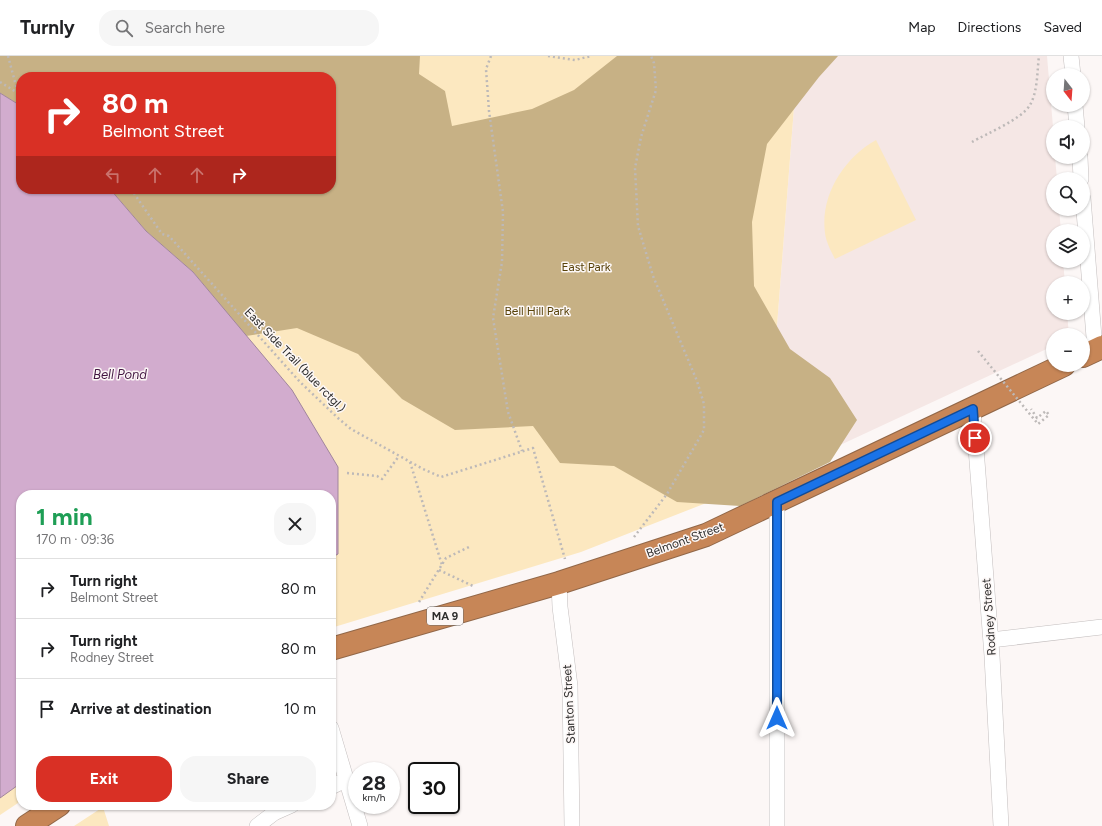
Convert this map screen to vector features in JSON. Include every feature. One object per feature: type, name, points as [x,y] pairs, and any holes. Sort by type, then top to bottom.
[{"type":"highway","name":"Belmont Street","points":[[336,647],[559,583],[706,535],[1050,372]]},
{"type":"highway","points":[[27,826],[51,810]]},
{"type":"street","points":[[1071,56],[1072,68]]},
{"type":"street","points":[[1084,216],[1094,351]]},
{"type":"street","name":"Rodney Street","points":[[973,409],[991,640],[1001,826]]},
{"type":"street","points":[[777,502],[778,826]]},
{"type":"street","name":"Stanton Street","points":[[559,583],[560,608],[570,686],[572,826]]},
{"type":"street","points":[[991,640],[1102,626]]},
{"type":"street","points":[[336,744],[360,826]]},
{"type":"street","points":[[336,785],[347,780]]},
{"type":"street","points":[[257,826],[274,813],[281,810]]},
{"type":"path","points":[[8,56],[16,81]]},
{"type":"path","points":[[491,56],[486,69],[489,111],[503,212],[502,262],[493,318],[508,412],[522,451],[533,448],[566,562]]},
{"type":"path","points":[[548,56],[575,60],[591,56]]},
{"type":"path","points":[[631,542],[647,518],[667,494],[704,430],[704,404],[697,382],[653,276],[638,226],[635,168],[641,137],[656,90],[654,63],[651,56]]},
{"type":"path","points":[[972,142],[1023,114],[1030,105],[1038,78],[1039,56]]},
{"type":"path","points":[[0,82],[16,92]]},
{"type":"path","name":"East Side Trail (blue rctgl.)","points":[[134,194],[162,234],[170,236],[300,382],[351,429],[410,462],[441,477],[522,451]]},
{"type":"path","points":[[978,351],[1038,424],[1049,415],[1046,411],[1037,418],[1031,409]]},
{"type":"path","points":[[347,473],[377,476],[382,479],[399,456]]},
{"type":"path","points":[[410,462],[442,565]]},
{"type":"path","points":[[415,607],[446,558],[471,546]]},
{"type":"path","points":[[439,570],[477,588]]},
{"type":"shaded area","points":[[798,56],[1047,56],[1048,68],[1046,68],[1046,112],[1052,112],[1052,120],[1046,120],[1046,164],[1056,164],[1056,172],[1046,172],[1046,216],[1060,216],[1060,224],[1046,224],[1046,268],[1064,268],[1064,276],[1046,276],[1046,320],[1068,320],[1068,328],[1046,328],[1046,349],[765,480]]},
{"type":"green space","name":"Bell Hill Park","points":[[0,56],[798,56],[765,480],[581,552],[336,626],[336,490],[16,490],[16,804],[0,815]]},
{"type":"green space","name":"East Park","points":[[0,56],[420,56],[419,74],[445,91],[452,126],[532,109],[574,90],[617,56],[838,56],[819,77],[767,144],[752,222],[754,286],[790,349],[830,378],[857,420],[830,462],[740,506],[677,502],[614,466],[560,463],[533,426],[455,430],[402,399],[358,354],[297,328],[246,336],[193,272],[146,231],[114,194],[336,194],[336,72],[16,72],[16,103],[0,93]]},
{"type":"green space","points":[[876,140],[916,220],[835,259],[825,233],[824,219],[826,205],[844,167],[864,148]]},
{"type":"green space","points":[[98,810],[104,810],[109,826],[74,826]]},
{"type":"water","name":"Bell Pond","points":[[0,93],[16,103],[16,194],[114,194],[146,231],[193,272],[292,390],[338,467],[338,554],[336,555],[336,490],[16,490],[16,787],[0,798]]},
{"type":"route","points":[[777,718],[777,502],[973,409],[975,438]]}]
